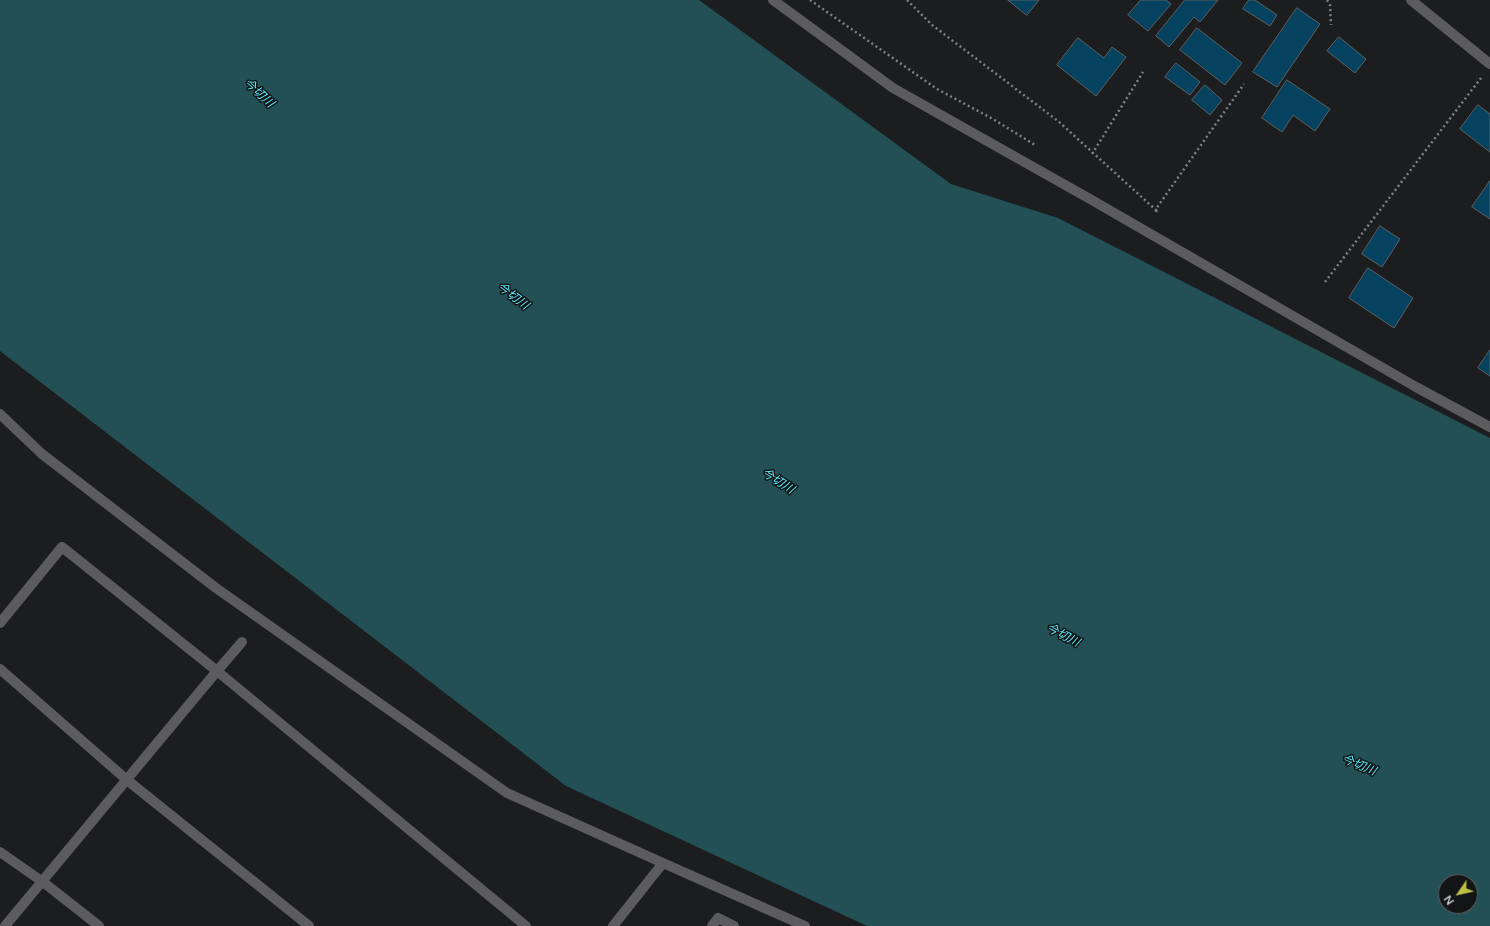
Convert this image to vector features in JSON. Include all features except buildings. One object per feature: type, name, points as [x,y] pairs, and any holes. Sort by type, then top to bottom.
[{"type":"street","points":[[773,0],[893,88],[1149,232],[1416,387],[1490,427]]},
{"type":"street","points":[[1411,0],[1488,68]]},
{"type":"street","points":[[0,414],[42,454],[216,588],[507,793],[805,926]]},
{"type":"street","points":[[0,623],[62,547],[217,671],[526,926]]},
{"type":"street","points":[[5,926],[242,642]]},
{"type":"street","points":[[0,670],[127,780],[309,926]]},
{"type":"street","points":[[0,852],[99,926]]},
{"type":"street","points":[[613,926],[663,863]]},
{"type":"street","points":[[712,926],[718,918],[734,926]]},
{"type":"path","points":[[810,0],[937,89],[1040,148]]},
{"type":"path","points":[[907,0],[932,25],[1058,121],[1092,154],[1156,211]]},
{"type":"path","points":[[1327,0],[1330,5],[1331,25]]},
{"type":"path","points":[[1325,282],[1488,68]]},
{"type":"path","points":[[1092,154],[1143,72]]},
{"type":"path","points":[[1149,232],[1158,206],[1244,84]]},
{"type":"water","name":"今切川","points":[[0,0],[699,0],[951,184],[1058,218],[1490,438],[1490,926],[867,926],[566,786],[0,351]]}]
